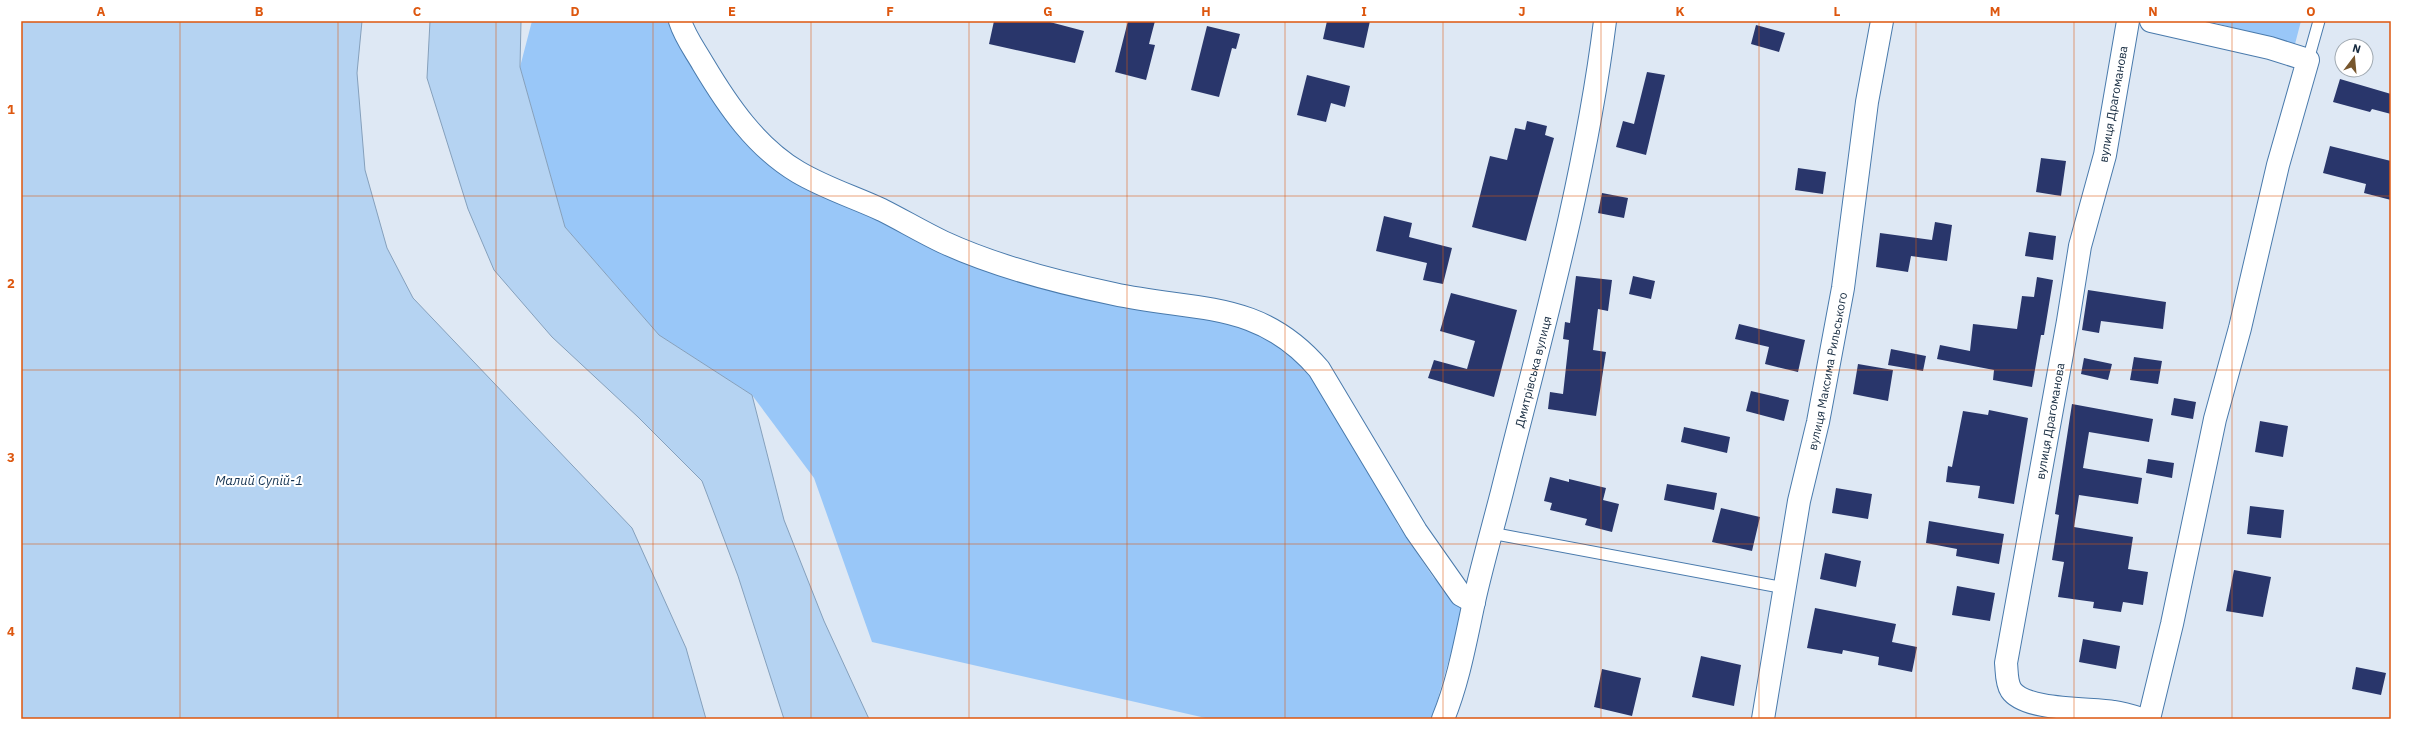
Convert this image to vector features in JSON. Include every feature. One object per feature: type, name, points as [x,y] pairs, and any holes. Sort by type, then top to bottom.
[{"type":"street","points":[[680,21],[687,38],[739,119],[785,163],[813,180],[881,210],[944,242],[1011,267],[1053,280],[1117,295],[1203,306],[1236,314],[1264,324],[1300,349],[1320,369],[1391,492],[1416,532],[1461,595],[1474,602]]},
{"type":"street","name":"Дмитрівська вулиця","points":[[1443,719],[1462,658],[1474,602],[1540,342],[1584,154],[1596,92],[1605,21]]},
{"type":"street","name":"вулиця Максима Рильського","points":[[1763,719],[1799,501],[1819,417],[1843,288],[1867,102],[1882,21]]},
{"type":"street","name":"вулиця Драгоманова","points":[[2128,21],[2105,155],[2080,246],[2068,321],[2006,663],[2011,690],[2022,699],[2049,705],[2116,712],[2141,719]]},
{"type":"street","points":[[2150,719],[2172,624],[2214,419],[2240,328],[2278,165],[2308,60],[2258,45],[2151,21]]},
{"type":"lane","points":[[2308,60],[2319,21]]},
{"type":"lane","points":[[1491,533],[1785,588]]},
{"type":"shaded area","points":[[532,21],[675,21],[713,96],[824,196],[927,243],[1254,326],[1307,365],[1370,470],[1398,525],[1433,577],[1464,607],[1432,719],[1210,719],[872,642],[814,478],[752,395],[659,335],[565,227],[520,67]]},
{"type":"shaded area","points":[[2208,21],[2301,21],[2295,44]]},
{"type":"water","name":"Малий Супій-1","points":[[21,21],[362,21],[357,73],[365,170],[387,248],[413,298],[632,528],[686,648],[706,719],[21,719]]},
{"type":"water","points":[[430,21],[521,21],[520,67],[565,227],[659,335],[752,395],[784,520],[824,621],[869,719],[784,719],[738,576],[702,481],[638,417],[552,337],[494,270],[468,209],[427,78]]},
{"type":"building","points":[[994,21],[1046,21],[1084,31],[1075,63],[989,44]]},
{"type":"building","points":[[1128,21],[1155,21],[1149,44],[1155,45],[1146,80],[1115,72]]},
{"type":"building","points":[[1327,21],[1370,21],[1364,48],[1323,39]]},
{"type":"building","points":[[1756,25],[1785,33],[1779,52],[1751,44]]},
{"type":"building","points":[[1207,26],[1240,34],[1236,49],[1232,48],[1219,97],[1191,90]]},
{"type":"building","points":[[1647,72],[1665,75],[1646,155],[1616,147],[1623,121],[1634,124]]},
{"type":"building","points":[[1307,75],[1350,86],[1345,107],[1331,103],[1326,122],[1297,115]]},
{"type":"building","points":[[2340,79],[2391,94],[2391,114],[2372,109],[2370,112],[2333,102]]},
{"type":"building","points":[[1527,121],[1547,126],[1545,135],[1554,138],[1526,241],[1472,227],[1490,156],[1507,160],[1515,128],[1525,130]]},
{"type":"building","points":[[2330,146],[2391,161],[2391,200],[2364,193],[2366,184],[2323,173]]},
{"type":"building","points":[[2041,158],[2066,161],[2061,196],[2036,192]]},
{"type":"building","points":[[1798,168],[1826,172],[1823,194],[1795,190]]},
{"type":"building","points":[[1602,193],[1628,198],[1624,218],[1598,213]]},
{"type":"building","points":[[1384,216],[1412,223],[1409,237],[1452,248],[1443,284],[1423,280],[1427,263],[1376,251]]},
{"type":"building","points":[[1935,222],[1952,225],[1947,261],[1911,256],[1908,272],[1876,267],[1880,233],[1932,240]]},
{"type":"building","points":[[2029,232],[2056,236],[2053,260],[2025,256]]},
{"type":"building","points":[[1576,276],[1612,280],[1608,311],[1598,309],[1593,350],[1606,352],[1596,416],[1548,409],[1550,392],[1563,394],[1569,340],[1563,339],[1565,322],[1570,323]]},
{"type":"building","points":[[1633,276],[1655,281],[1651,299],[1629,294]]},
{"type":"building","points":[[2037,277],[2053,280],[2044,335],[2041,335],[2032,387],[1993,380],[1994,370],[1937,359],[1940,345],[1970,351],[1973,324],[2017,329],[2022,296],[2034,297]]},
{"type":"building","points":[[2088,290],[2166,302],[2163,329],[2101,321],[2099,333],[2082,330]]},
{"type":"building","points":[[1451,293],[1517,310],[1494,397],[1428,378],[1434,360],[1467,369],[1475,341],[1440,331]]},
{"type":"building","points":[[1739,324],[1805,340],[1798,372],[1765,364],[1769,347],[1735,339]]},
{"type":"building","points":[[1891,349],[1926,356],[1923,371],[1888,365]]},
{"type":"building","points":[[2134,357],[2162,361],[2158,384],[2130,380]]},
{"type":"building","points":[[2084,358],[2112,364],[2108,380],[2081,374]]},
{"type":"building","points":[[1858,364],[1893,370],[1888,401],[1853,394]]},
{"type":"building","points":[[1751,391],[1789,400],[1784,421],[1746,411]]},
{"type":"building","points":[[2174,398],[2196,402],[2193,419],[2171,415]]},
{"type":"building","points":[[2072,404],[2153,419],[2149,442],[2089,432],[2083,468],[2142,478],[2138,504],[2079,495],[2074,527],[2133,537],[2128,569],[2148,572],[2143,605],[2123,602],[2121,612],[2093,608],[2094,602],[2058,597],[2064,562],[2052,560],[2059,515],[2055,514]]},
{"type":"building","points":[[1989,410],[2028,418],[2014,504],[1978,498],[1980,486],[1946,482],[1948,466],[1952,467],[1963,411],[1988,415]]},
{"type":"building","points":[[2260,421],[2288,426],[2283,457],[2255,452]]},
{"type":"building","points":[[1684,427],[1730,437],[1727,453],[1681,442]]},
{"type":"building","points":[[2148,459],[2174,463],[2172,478],[2146,473]]},
{"type":"building","points":[[1550,477],[1569,482],[1569,479],[1606,488],[1603,500],[1619,504],[1612,532],[1585,525],[1587,519],[1550,510],[1552,503],[1544,501]]},
{"type":"building","points":[[1667,484],[1717,493],[1714,510],[1664,500]]},
{"type":"building","points":[[1836,488],[1872,494],[1868,519],[1832,513]]},
{"type":"building","points":[[2250,506],[2284,510],[2281,538],[2247,534]]},
{"type":"building","points":[[1721,508],[1760,517],[1752,551],[1712,542]]},
{"type":"building","points":[[1929,521],[2004,534],[1999,564],[1956,556],[1957,549],[1926,543]]},
{"type":"building","points":[[1825,553],[1861,561],[1856,587],[1820,579]]},
{"type":"building","points":[[2234,570],[2271,577],[2263,617],[2226,611]]},
{"type":"building","points":[[1957,586],[1995,593],[1990,621],[1952,615]]},
{"type":"building","points":[[1815,608],[1896,624],[1892,642],[1917,647],[1912,672],[1878,665],[1879,657],[1843,650],[1842,654],[1807,648]]},
{"type":"building","points":[[2083,639],[2120,646],[2116,669],[2079,662]]},
{"type":"building","points":[[1701,656],[1741,665],[1734,706],[1692,697]]},
{"type":"building","points":[[2356,667],[2386,673],[2381,695],[2352,689]]},
{"type":"building","points":[[1602,669],[1641,678],[1632,716],[1594,707]]}]
